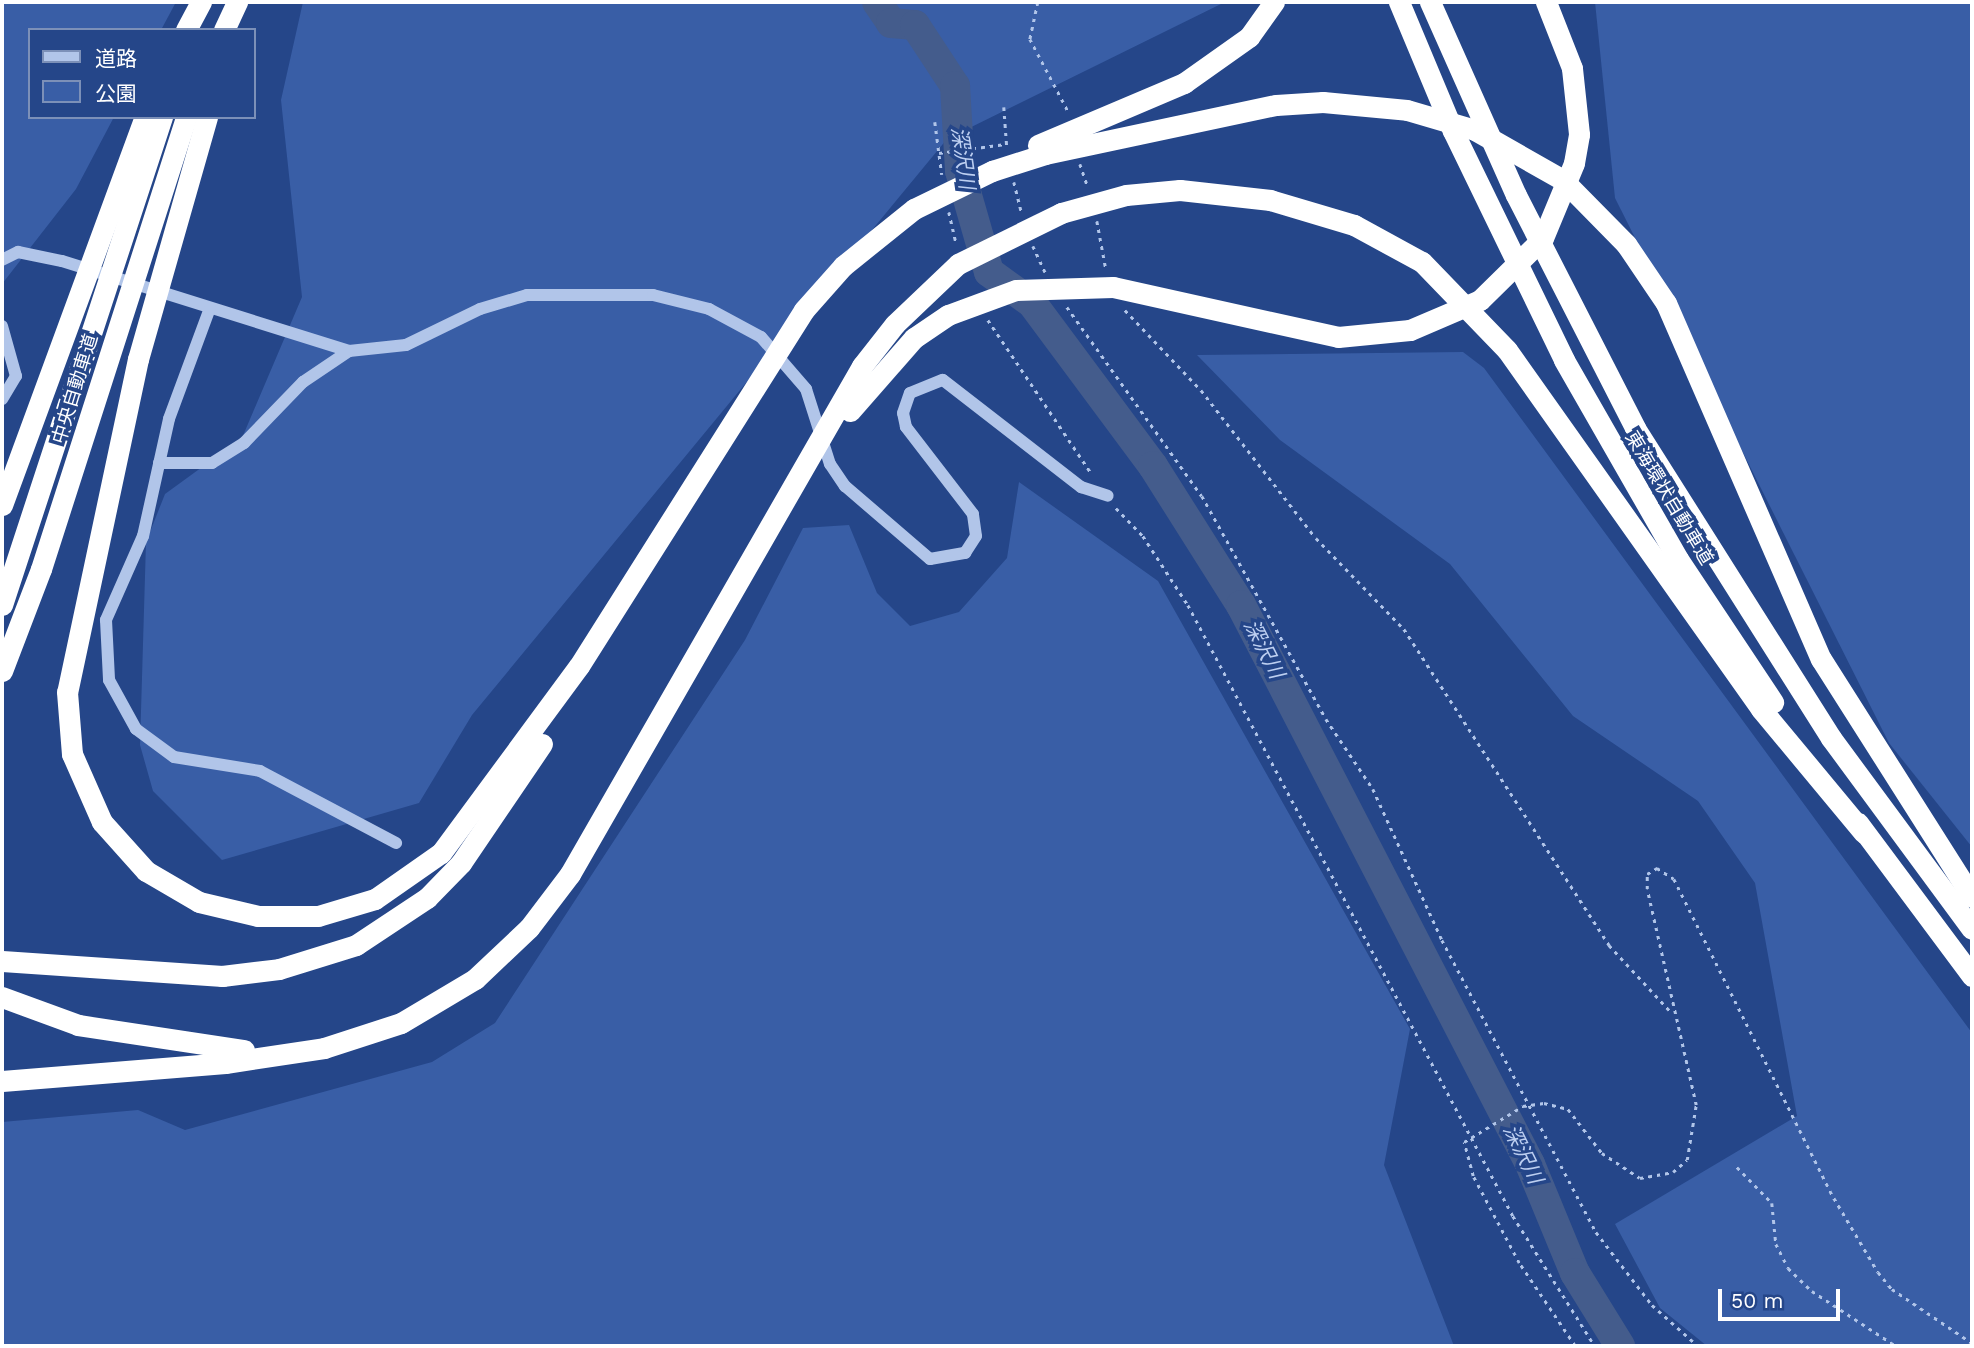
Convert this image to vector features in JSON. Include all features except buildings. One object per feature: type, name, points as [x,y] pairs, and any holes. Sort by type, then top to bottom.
[{"type":"highway","points":[[187,28],[201,2]]},
{"type":"highway","points":[[198,28],[209,2]]},
{"type":"highway","points":[[225,28],[237,2]]},
{"type":"highway","points":[[236,28],[243,2]]},
{"type":"highway","points":[[4,961],[222,976],[319,959],[393,924],[461,863],[491,822],[765,368],[843,266],[949,185],[992,164],[1146,103],[1239,45],[1274,2]]},
{"type":"highway","name":"東海環状自動車道","points":[[1399,2],[1482,194],[1564,360],[1678,559],[1864,833],[1972,976]]},
{"type":"highway","name":"東海環状自動車道","points":[[1430,2],[1516,195],[1579,323],[1719,569],[1831,738],[1972,929]]},
{"type":"highway","points":[[801,477],[886,363],[914,338],[948,315],[1016,290],[1113,287],[1338,337],[1410,330],[1459,311],[1508,279],[1529,257],[1563,199],[1576,153],[1578,104],[1559,24],[1546,2]]},
{"type":"highway","points":[[949,185],[1045,154],[1276,105],[1359,103],[1407,110],[1475,130],[1563,180],[1651,279],[1701,378],[1821,659],[1972,897]]},
{"type":"highway","points":[[2,505],[144,119]]},
{"type":"highway","name":"中央自動車道","points":[[2,605],[161,119]]},
{"type":"highway","name":"中央自動車道","points":[[2,671],[70,483],[185,119]]},
{"type":"highway","points":[[206,119],[138,359],[67,692],[72,754],[83,788],[121,848],[146,871],[199,902],[287,919],[347,909],[405,882],[478,810],[665,530]]},
{"type":"highway","points":[[2,1081],[277,1058],[368,1036],[433,1007],[529,928],[570,874],[801,477],[862,366],[895,324],[958,264],[1061,213],[1126,195],[1180,190],[1246,196],[1322,214],[1422,262],[1507,350],[1753,698],[1864,833]]},
{"type":"highway","points":[[2,997],[78,1025],[203,1048],[276,1050],[368,1036]]},
{"type":"street","points":[[2,260],[18,252],[62,261],[194,300],[211,308],[349,351],[406,345],[480,309],[527,295],[653,295],[709,309],[761,337],[806,389],[830,464],[845,486],[930,559],[965,553],[976,536],[973,514],[906,427],[903,412],[910,393],[943,380],[1081,487],[1108,496]]},
{"type":"street","points":[[211,308],[159,463],[143,536],[103,638],[109,680],[125,716],[174,757],[260,771],[396,843]]},
{"type":"street","points":[[2,326],[16,376],[2,399]]},
{"type":"street","points":[[159,463],[212,463],[244,443],[303,382],[349,351]]},
{"type":"path","points":[[1038,2],[1030,39],[1071,116]]},
{"type":"path","points":[[1004,107],[1008,154]]},
{"type":"path","points":[[936,122],[940,153],[949,185]]},
{"type":"path","points":[[940,153],[1006,144]]},
{"type":"path","points":[[1079,160],[1089,191]]},
{"type":"path","points":[[1013,176],[1024,220]]},
{"type":"path","points":[[948,209],[957,246]]},
{"type":"path","points":[[1094,212],[1107,276]]},
{"type":"path","points":[[1030,240],[1048,277]]},
{"type":"path","points":[[1061,298],[1247,568],[1326,719],[1389,818],[1442,940],[1617,1264],[1698,1346]]},
{"type":"path","points":[[1122,306],[1201,390],[1316,538],[1404,629],[1609,945],[1672,1013]]},
{"type":"path","points":[[985,312],[1108,496],[1188,605],[1549,1281],[1595,1346]]},
{"type":"path","points":[[1575,1346],[1473,1176],[1464,1142],[1469,1133],[1522,1106],[1532,1105],[1568,1109],[1602,1153],[1640,1178],[1673,1172],[1687,1160],[1696,1105],[1672,1013],[1647,889],[1647,874],[1657,868],[1674,880],[1828,1187],[1878,1272],[1900,1296],[1972,1343]]},
{"type":"path","points":[[1737,1167],[1772,1203],[1776,1244],[1788,1268],[1811,1292],[1896,1346]]},
{"type":"green space","points":[[2,2],[176,2],[162,28],[28,28],[28,119],[113,119],[76,189],[2,284]]},
{"type":"green space","points":[[303,2],[1225,2],[947,139],[472,715],[419,803],[222,860],[153,791],[140,745],[146,542],[165,494],[242,438],[302,297],[281,100]]},
{"type":"green space","points":[[1595,2],[1972,2],[1972,847],[1889,743],[1615,198]]},
{"type":"green space","points":[[1463,352],[1484,368],[1972,1033],[1972,1346],[1707,1346],[1660,1308],[1615,1224],[1797,1116],[1755,883],[1698,801],[1573,716],[1450,564],[1280,440],[1197,355]]},
{"type":"green space","points":[[1019,482],[1158,581],[1410,1029],[1384,1165],[1454,1346],[2,1346],[2,1122],[138,1110],[185,1130],[432,1062],[495,1023],[745,640],[803,528],[849,525],[877,593],[910,626],[959,612],[1007,558]]},
{"type":"waterway","name":"深沢川","points":[[877,2],[891,23],[915,25],[955,86],[960,171],[989,272],[1032,303],[1153,466],[1241,605],[1530,1164],[1575,1273],[1620,1346]]}]
